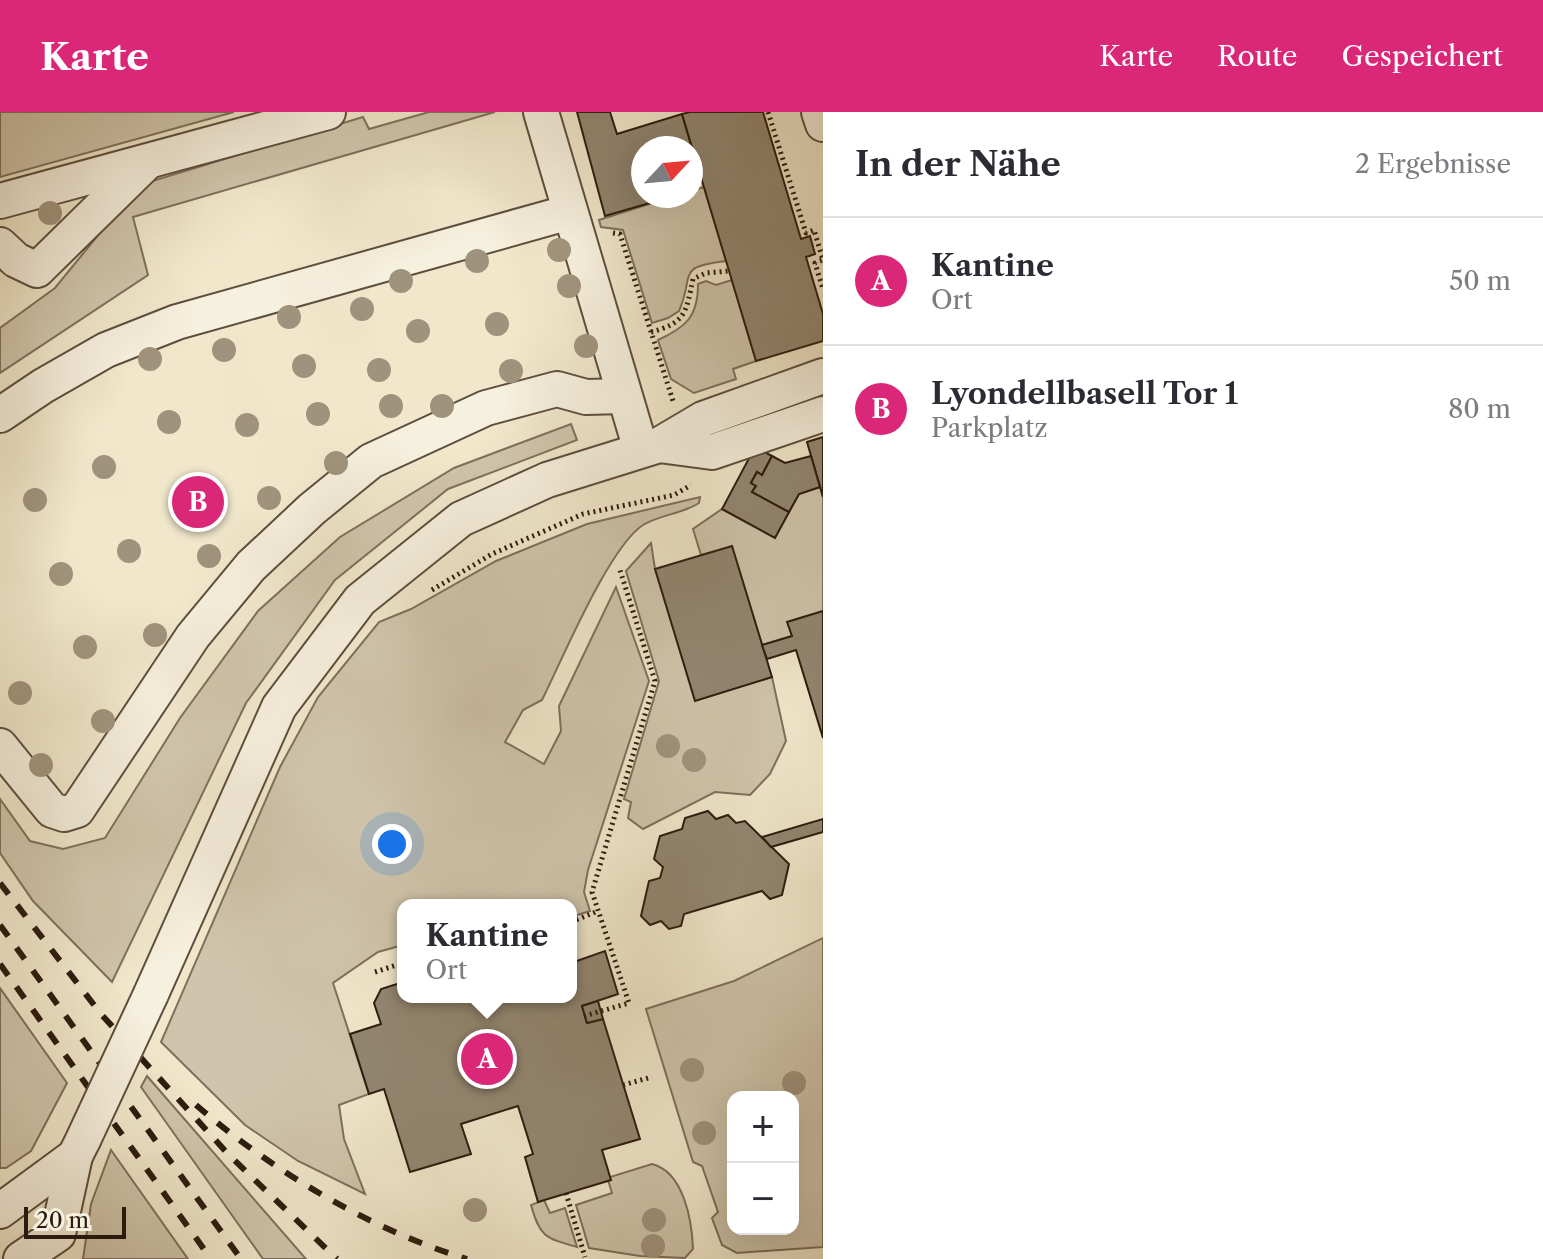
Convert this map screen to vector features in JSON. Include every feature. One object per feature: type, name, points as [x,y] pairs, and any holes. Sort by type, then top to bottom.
[{"type":"street","points":[[0,201],[328,112]]},
{"type":"street","points":[[541,112],[624,396],[650,448]]},
{"type":"street","points":[[819,112],[823,124]]},
{"type":"street","points":[[0,245],[16,260],[37,270],[147,162]]},
{"type":"street","points":[[0,415],[106,350],[177,322],[570,212]]},
{"type":"street","points":[[21,1259],[59,1246],[79,1148],[279,707],[360,600],[461,519],[547,480],[650,448],[703,419],[823,376]]},
{"type":"street","points":[[0,746],[52,810],[64,814],[77,810],[193,636],[251,566],[301,519],[371,461],[486,408],[557,389],[586,397],[624,396]]},
{"type":"street","points":[[650,448],[712,452],[823,414]]},
{"type":"street","points":[[0,1211],[79,1148]]},
{"type":"path","points":[[768,112],[806,233],[814,230],[823,260],[815,263],[823,289]]},
{"type":"path","points":[[608,233],[620,234],[675,405],[685,401]]},
{"type":"path","points":[[651,332],[675,323],[685,314],[693,279],[706,273],[729,271]]},
{"type":"path","points":[[420,597],[492,554],[583,514],[674,495],[696,482]]},
{"type":"path","points":[[584,1016],[629,1003],[592,892],[655,681],[619,567]]},
{"type":"path","points":[[577,920],[598,911]]},
{"type":"path","points":[[375,972],[397,965]]},
{"type":"path","points":[[623,1085],[652,1077]]},
{"type":"path","points":[[566,1193],[585,1257]]},
{"type":"shaded area","points":[[0,112],[234,112],[0,177]]},
{"type":"shaded area","points":[[429,112],[495,112],[133,217],[148,275],[0,373],[0,328],[55,288],[139,185],[363,117],[369,129]]},
{"type":"shaded area","points":[[703,187],[726,261],[693,270],[689,274],[679,311],[652,323],[623,230],[601,227],[599,220],[636,208],[703,208]]},
{"type":"shaded area","points":[[732,280],[756,361],[733,369],[736,379],[694,393],[671,379],[658,340],[683,325],[693,313],[698,284],[706,281],[716,285]]},
{"type":"shaded area","points":[[571,424],[577,440],[448,489],[335,580],[246,703],[112,982],[33,901],[0,853],[0,799],[30,841],[63,849],[105,838],[180,718],[258,611],[340,537],[454,468]]},
{"type":"shaded area","points":[[820,487],[823,497],[823,611],[788,622],[792,636],[762,645],[732,547],[701,555],[693,529],[722,509],[775,538],[799,494]]},
{"type":"shaded area","points":[[700,497],[699,503],[649,522],[630,537],[601,579],[542,700],[523,710],[505,742],[544,764],[561,731],[559,706],[616,587],[649,681],[588,870],[584,892],[590,911],[577,915],[577,899],[397,899],[397,947],[378,952],[333,983],[369,1094],[339,1105],[344,1139],[365,1194],[298,1161],[245,1125],[161,1042],[280,767],[318,697],[379,622],[411,609],[496,561],[587,524]]},
{"type":"shaded area","points":[[651,543],[655,569],[696,700],[772,677],[786,741],[770,774],[750,795],[715,792],[643,829],[628,818],[631,802],[624,799],[659,681],[626,571]]},
{"type":"shaded area","points":[[823,938],[823,1247],[737,1253],[722,1245],[712,1218],[718,1212],[702,1166],[693,1162],[646,1009],[734,981]]},
{"type":"shaded area","points":[[0,988],[67,1083],[31,1151],[6,1168],[0,1168]]},
{"type":"shaded area","points":[[147,1076],[306,1259],[263,1259],[141,1087]]},
{"type":"shaded area","points":[[111,1150],[188,1259],[83,1259],[91,1204]]},
{"type":"shaded area","points":[[652,1164],[663,1169],[679,1187],[691,1225],[693,1249],[685,1258],[640,1256],[589,1248],[576,1205],[612,1193],[610,1177]]},
{"type":"shaded area","points":[[544,1200],[550,1213],[565,1208],[577,1247],[551,1238],[541,1230],[531,1205]]},
{"type":"building","points":[[577,112],[610,112],[617,134],[682,114],[688,136],[631,136],[633,208],[605,216]]},
{"type":"building","points":[[763,112],[801,239],[810,236],[815,254],[806,257],[823,314],[823,341],[756,361],[703,184],[703,136],[689,136],[682,114]]},
{"type":"building","points":[[823,437],[823,497],[807,442]]},
{"type":"building","points":[[755,447],[772,456],[762,475],[757,472],[751,483],[756,486],[752,492],[789,512],[775,538],[722,509]]},
{"type":"building","points":[[772,456],[785,463],[811,456],[820,487],[799,494],[789,512],[752,492],[756,486],[751,483],[757,472],[762,475]]},
{"type":"building","points":[[732,546],[772,677],[695,701],[655,569]]},
{"type":"building","points":[[823,611],[823,738],[796,650],[767,659],[762,645],[792,636],[787,622]]},
{"type":"building","points":[[708,811],[716,819],[728,815],[736,823],[745,821],[789,864],[782,895],[770,899],[762,891],[684,914],[681,926],[669,929],[661,921],[650,925],[641,916],[649,881],[660,878],[663,867],[654,859],[660,836],[682,829],[685,818]]},
{"type":"building","points":[[823,819],[823,832],[771,847],[762,837]]},
{"type":"building","points":[[605,951],[618,994],[582,1006],[587,1023],[603,1019],[640,1139],[602,1150],[611,1180],[538,1202],[525,1157],[533,1154],[518,1106],[461,1124],[471,1154],[410,1172],[384,1089],[369,1094],[350,1034],[381,1024],[374,1003],[381,989],[397,984],[397,1003],[577,1003],[577,961]]},
{"type":"building","points":[[598,1001],[603,1019],[587,1023],[582,1006]]},
{"type":"railway","points":[[0,883],[101,1014],[229,1155],[337,1259]]},
{"type":"railway","points":[[0,925],[241,1259]]},
{"type":"railway","points":[[0,964],[211,1259]]},
{"type":"railway","points":[[196,1105],[257,1153],[324,1196],[394,1232],[467,1259]]},
{"type":"place","name":"Lyondellbasell Tor 1","points":[[198,502]]},
{"type":"place","name":"Kantine","points":[[487,1059]]}]
